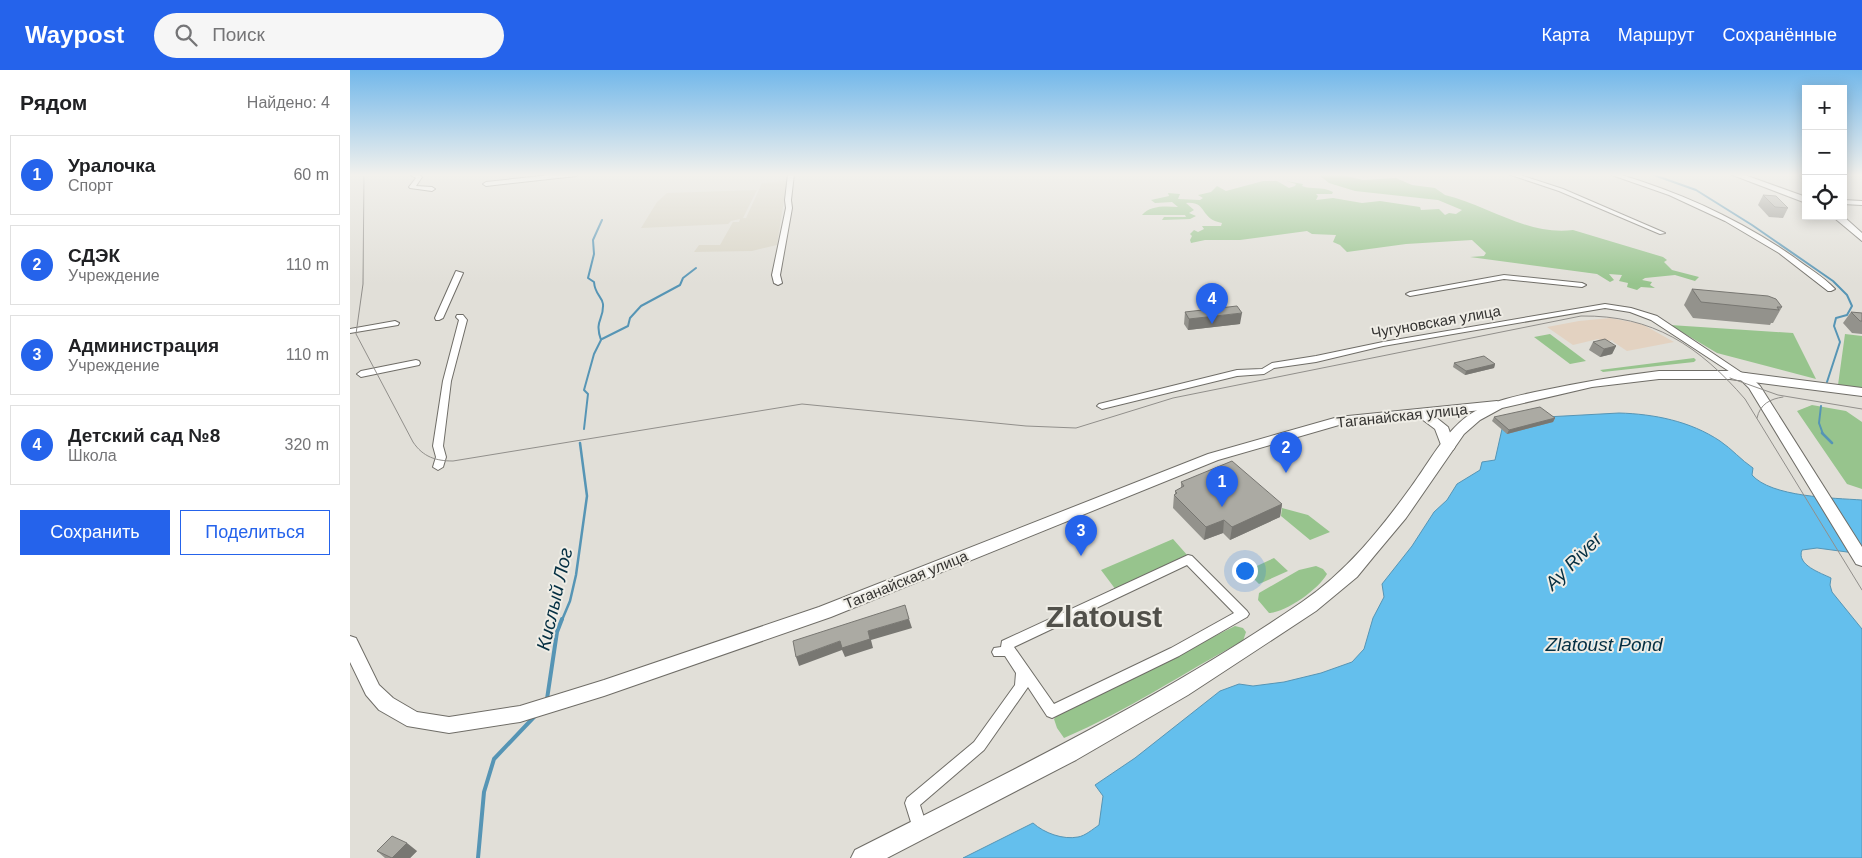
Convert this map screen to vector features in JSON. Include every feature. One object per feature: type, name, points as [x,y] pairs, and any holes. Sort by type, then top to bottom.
[{"type":"main road","points":[[1842,220],[1860,235]]},
{"type":"main road","points":[[863,858],[1069,753],[1181,689],[1310,606],[1350,572],[1369,551],[1400,514],[1459,431],[1475,417],[1497,405],[1627,377],[1709,374],[1862,392]]},
{"type":"main road","points":[[1744,377],[1779,387],[1862,402]]},
{"type":"main road","points":[[1744,377],[1754,386],[1862,560]]},
{"type":"main road","name":"Таганайская улица","points":[[350,643],[372,690],[386,704],[414,720],[449,725],[520,714],[613,685],[825,612],[1218,455],[1338,421],[1497,405]]},
{"type":"main road","points":[[1422,413],[1441,427],[1448,447]]},
{"type":"street","points":[[778,283],[776,275],[788,211]]},
{"type":"street","points":[[1610,211],[1662,233]]},
{"type":"street","points":[[1712,211],[1727,217],[1797,262],[1831,288]]},
{"type":"street","points":[[439,318],[459,273]]},
{"type":"street","points":[[1410,294],[1504,277],[1582,285]]},
{"type":"street","name":"Чугуновская улица","points":[[1102,406],[1238,373],[1246,368],[1316,360],[1392,342],[1606,306],[1630,310],[1654,318],[1744,377]]},
{"type":"street","points":[[438,467],[441,457],[438,446],[441,417],[447,381],[463,320],[460,317]]},
{"type":"street","points":[[353,331],[395,323]]},
{"type":"street","points":[[361,374],[416,364]]},
{"type":"street","points":[[1188,559],[1243,614],[1175,652],[1052,712],[1006,645],[1188,559]]},
{"type":"street","points":[[920,830],[912,803],[979,746],[1021,687],[1023,672],[1008,651],[998,652]]},
{"type":"shaded area","points":[[652,211],[747,211],[743,218],[746,218],[749,211],[782,211],[777,245],[752,251],[694,252],[699,245],[720,245],[733,222],[739,222],[740,219],[731,221],[728,224],[641,228]]},
{"type":"shaded area","points":[[1610,318],[1642,324],[1674,342],[1627,351],[1612,341],[1614,340],[1603,342],[1598,339],[1573,345],[1547,327]]},
{"type":"green space","points":[[1193,211],[1189,213],[1196,216],[1190,219],[1162,220],[1164,217],[1186,217],[1185,215],[1142,215],[1145,212]]},
{"type":"green space","points":[[1204,211],[1441,211],[1445,215],[1449,213],[1456,214],[1461,211],[1489,211],[1540,228],[1556,231],[1573,230],[1663,257],[1667,260],[1664,262],[1672,270],[1699,277],[1695,281],[1675,275],[1645,278],[1642,280],[1652,282],[1650,285],[1655,288],[1641,287],[1637,290],[1627,287],[1628,283],[1619,281],[1622,275],[1609,274],[1614,280],[1610,282],[1597,274],[1470,257],[1484,256],[1486,253],[1472,240],[1406,244],[1347,252],[1340,245],[1333,242],[1336,235],[1312,234],[1307,231],[1240,240],[1205,240],[1191,243],[1190,240],[1192,236],[1190,234],[1194,230],[1198,232],[1204,229],[1202,226],[1221,226],[1222,223],[1210,218]]},
{"type":"green space","points":[[1670,325],[1793,333],[1816,379],[1717,353]]},
{"type":"green space","points":[[1550,334],[1586,361],[1570,364],[1534,337]]},
{"type":"green space","points":[[1845,334],[1862,336],[1862,388],[1838,385]]},
{"type":"green space","points":[[1694,358],[1696,360],[1694,362],[1603,372],[1600,370]]},
{"type":"green space","points":[[1812,405],[1846,411],[1862,422],[1862,489],[1847,484],[1797,411]]},
{"type":"green space","points":[[1282,508],[1308,515],[1330,532],[1310,540],[1281,516]]},
{"type":"green space","points":[[1173,539],[1188,556],[1116,590],[1101,570]]},
{"type":"green space","points":[[1274,558],[1288,571],[1259,584],[1246,571]]},
{"type":"green space","points":[[1316,566],[1323,569],[1327,574],[1317,586],[1292,605],[1269,613],[1258,600],[1259,593],[1299,570]]},
{"type":"green space","points":[[1235,626],[1243,628],[1246,632],[1243,641],[1133,704],[1064,738],[1057,728],[1054,719],[1058,714]]},
{"type":"water","name":"Zlatoust Pond","points":[[1619,413],[1658,417],[1696,428],[1724,444],[1753,468],[1752,475],[1773,488],[1803,495],[1862,500],[1862,554],[1817,548],[1802,550],[1801,555],[1810,568],[1831,578],[1832,592],[1862,629],[1862,858],[963,858],[1033,823],[1048,833],[1060,837],[1078,837],[1089,832],[1099,825],[1103,796],[1095,785],[1135,758],[1220,691],[1239,684],[1253,686],[1284,682],[1321,673],[1352,662],[1364,649],[1373,618],[1384,597],[1382,584],[1412,546],[1434,512],[1447,500],[1457,484],[1480,470],[1482,462],[1495,460],[1502,429],[1546,417]]},
{"type":"building","points":[[1692,289],[1768,296],[1776,299],[1782,307],[1777,307],[1779,310],[1701,302]]},
{"type":"building","points":[[1237,306],[1242,313],[1189,319],[1185,312]]},
{"type":"building","points":[[1851,312],[1862,313],[1862,321],[1860,321]]},
{"type":"building","points":[[1605,339],[1616,346],[1604,349],[1593,342]]},
{"type":"building","points":[[1484,356],[1495,364],[1466,371],[1454,363]]},
{"type":"building","points":[[1540,407],[1555,418],[1509,430],[1494,417]]},
{"type":"building","points":[[1232,461],[1282,504],[1232,527],[1224,520],[1206,527],[1174,495],[1177,493],[1175,491],[1184,486],[1181,482]]},
{"type":"building","points":[[905,605],[909,619],[868,631],[870,639],[842,648],[840,641],[796,657],[793,641]]},
{"type":"building","points":[[392,836],[407,843],[392,858],[377,851]]},
{"type":"waterway","points":[[1729,211],[1833,281],[1847,295],[1852,306],[1847,315],[1836,318],[1834,326],[1840,342],[1827,382]]},
{"type":"waterway","points":[[584,429],[588,394],[584,390],[594,354],[601,340],[598,328],[603,304],[594,282],[588,278],[594,254],[593,240],[602,220]]},
{"type":"waterway","points":[[602,339],[628,326],[630,318],[641,306],[680,285],[683,278],[696,268]]},
{"type":"waterway","points":[[1821,406],[1819,423],[1823,434]]},
{"type":"waterway","points":[[1823,434],[1832,443]]},
{"type":"waterway","name":"Кислый Лог","points":[[562,620],[570,601],[576,575],[587,496],[580,443]]},
{"type":"waterway","name":"Кислый Лог","points":[[547,699],[557,632],[562,619]]},
{"type":"waterway","name":"Кислый Лог","points":[[478,858],[484,792],[494,759],[534,717]]},
{"type":"tram line","points":[[364,211],[363,284],[356,334],[413,442],[426,455],[436,459],[453,461],[802,404],[1026,426],[1076,428],[1173,398],[1581,316],[1607,317],[1631,321],[1673,337],[1692,349],[1728,380],[1745,399],[1862,590]]},
{"type":"tram line","points":[[1730,378],[1778,395],[1862,409]]},
{"type":"tram line","points":[[1757,418],[1760,409],[1766,403],[1783,397]]},
{"type":"place","name":"Детский сад №8","points":[[1212,324]]},
{"type":"place","name":"СДЭК","points":[[1286,473]]},
{"type":"place","name":"Уралочка","points":[[1222,507]]},
{"type":"place","name":"Администрация","points":[[1081,556]]},
{"type":"district","name":"Zlatoust","points":[[1104,617]]},
{"type":"water label","name":"Ay River","points":[[1573,561]]}]
